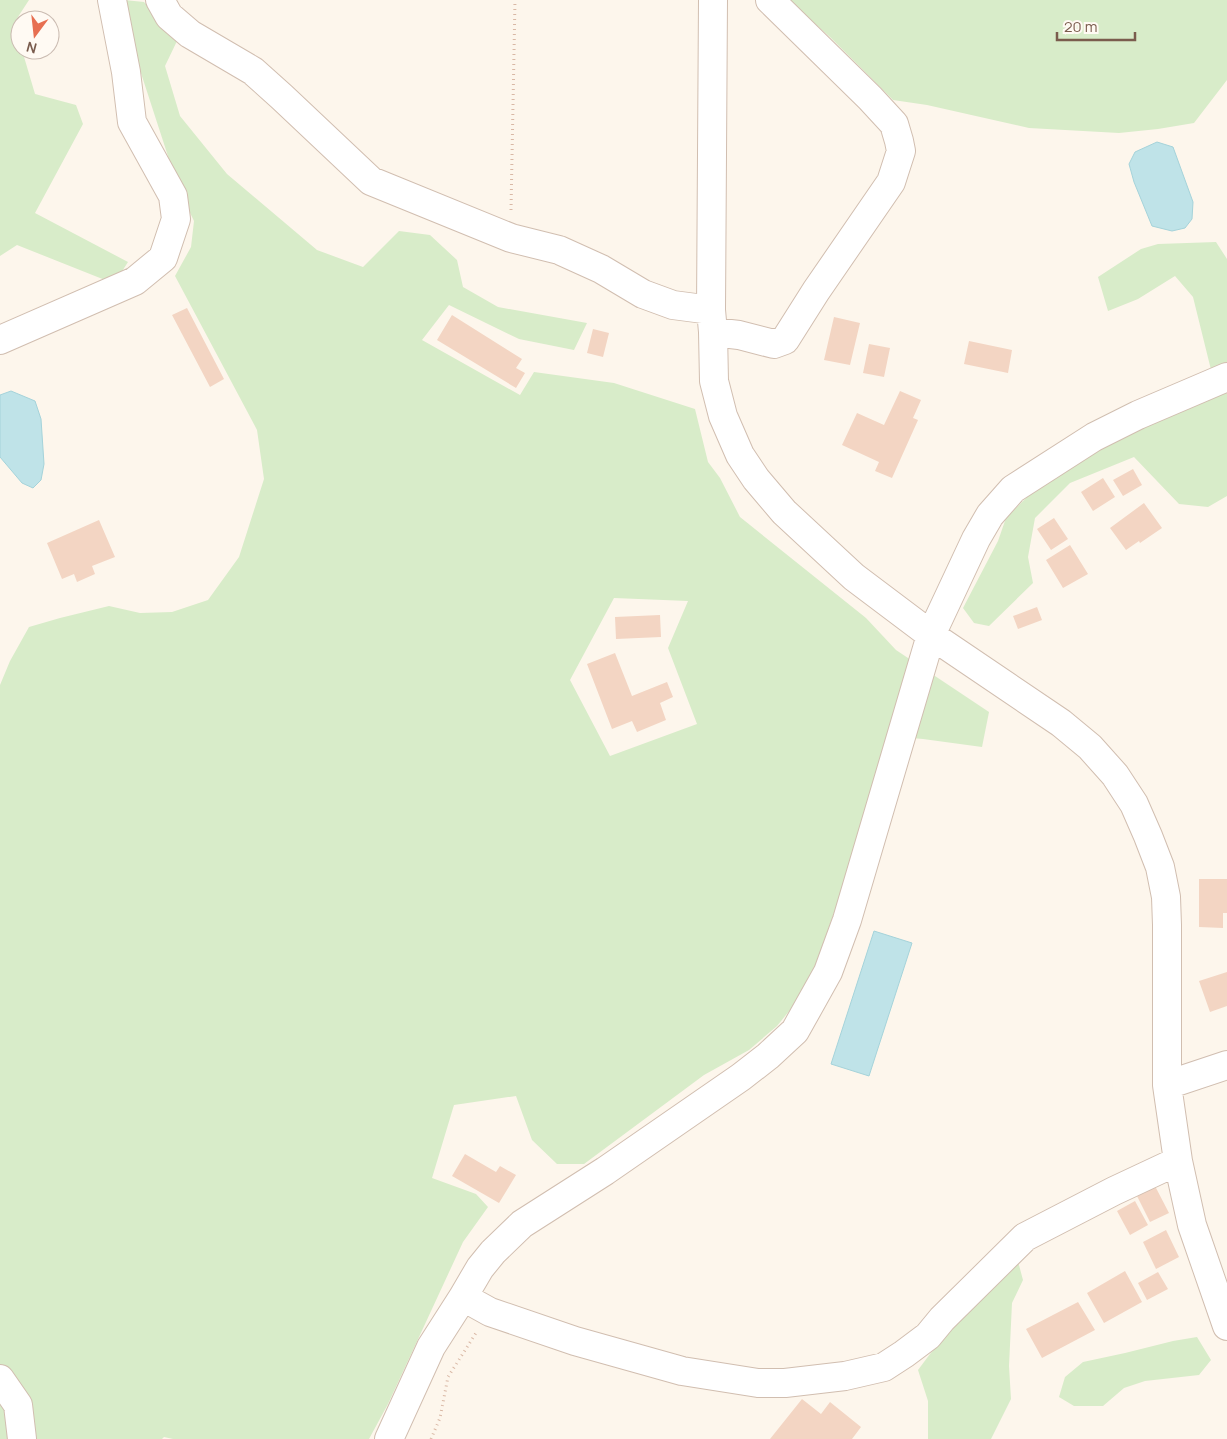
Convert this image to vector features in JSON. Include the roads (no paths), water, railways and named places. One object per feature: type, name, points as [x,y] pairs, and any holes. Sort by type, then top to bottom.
[{"type":"street","points":[[0,340],[135,281],[163,258],[176,219],[173,196],[132,122],[126,72],[112,0]]},
{"type":"street","points":[[160,0],[169,16],[190,34],[253,71],[371,181],[511,238],[559,250],[601,269],[643,294],[712,321],[739,335],[774,344],[785,340],[816,291],[891,182],[901,151],[894,124],[770,0]]},
{"type":"street","points":[[713,0],[712,321],[714,381],[723,416],[740,455],[756,479],[784,512],[854,577],[931,635],[1061,723],[1090,747],[1115,776],[1134,804],[1160,867],[1166,897],[1168,925],[1167,1085],[1178,1161],[1192,1225],[1227,1326]]},
{"type":"street","points":[[389,1439],[431,1347],[480,1268],[493,1252],[522,1224],[605,1171],[741,1077],[768,1056],[795,1031],[828,972],[848,920],[931,635],[976,539],[990,515],[1013,489],[1094,436],[1227,376]]},
{"type":"street","points":[[1167,1085],[1227,1065]]},
{"type":"street","points":[[463,1297],[490,1312],[575,1342],[682,1371],[758,1383],[785,1383],[845,1376],[884,1367],[928,1336],[948,1313],[1026,1237],[1114,1191],[1178,1161]]},
{"type":"street","points":[[0,1379],[18,1405],[22,1439]]},
{"type":"water","points":[[1157,142],[1173,147],[1193,202],[1192,219],[1185,228],[1172,231],[1152,226],[1134,182],[1129,164],[1135,152]]},
{"type":"water","points":[[11,391],[35,401],[41,419],[44,464],[41,480],[33,488],[22,483],[0,457],[0,395]]},
{"type":"water","points":[[874,931],[912,943],[869,1076],[831,1064]]}]
